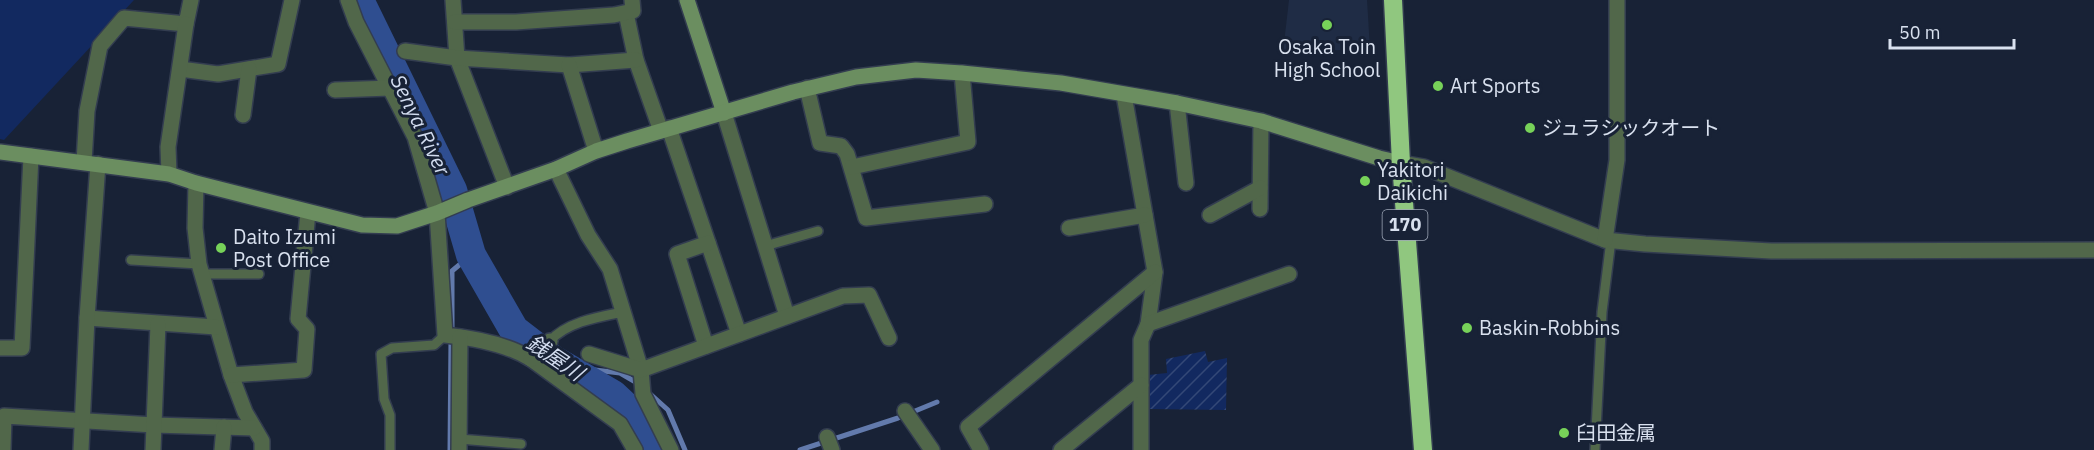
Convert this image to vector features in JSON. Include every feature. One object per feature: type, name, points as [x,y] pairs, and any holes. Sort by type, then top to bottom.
[{"type":"highway","name":"170","points":[[1393,0],[1401,163],[1423,450]]},
{"type":"street","points":[[169,174],[168,147],[191,0]]},
{"type":"street","points":[[180,69],[218,74],[278,64],[292,0]]},
{"type":"street","points":[[348,0],[356,22],[415,137],[437,213],[454,336],[459,444]]},
{"type":"street","points":[[453,0],[457,58],[507,187]]},
{"type":"street","points":[[687,0],[787,316]]},
{"type":"street","points":[[1608,240],[1617,159],[1617,0]]},
{"type":"street","points":[[455,22],[516,22],[629,6],[636,60],[708,243],[739,334]]},
{"type":"street","points":[[81,450],[91,163],[87,111],[100,46],[124,18],[186,24]]},
{"type":"street","points":[[405,51],[457,58],[569,65],[636,60]]},
{"type":"street","points":[[569,65],[596,151]]},
{"type":"street","points":[[243,115],[249,69]]},
{"type":"street","points":[[0,152],[169,174],[196,183],[362,225],[397,226],[556,169],[596,151],[665,130],[807,88],[856,77],[916,70],[1061,84],[1177,103],[1261,122],[1379,158],[1424,168],[1608,240],[1771,251],[2094,250]]},
{"type":"street","points":[[852,167],[968,142],[962,73]]},
{"type":"street","points":[[335,90],[390,88]]},
{"type":"street","points":[[807,88],[820,143],[841,146],[847,154],[866,218],[985,204]]},
{"type":"street","points":[[1124,95],[1155,272],[1148,324],[1141,340],[1141,450]]},
{"type":"street","points":[[1177,103],[1186,183]]},
{"type":"street","points":[[1260,209],[1261,122]]},
{"type":"street","points":[[0,348],[22,348],[31,156]]},
{"type":"street","points":[[556,169],[588,235],[610,269],[642,382],[670,450]]},
{"type":"street","points":[[196,183],[195,228],[200,268],[231,375],[244,412],[262,441],[262,450]]},
{"type":"street","points":[[1210,215],[1260,188]]},
{"type":"street","points":[[231,375],[304,370],[307,329],[298,319],[308,212]]},
{"type":"street","points":[[1068,228],[1145,215]]},
{"type":"street","points":[[706,346],[677,254],[708,243]]},
{"type":"street","points":[[981,450],[968,427],[1155,272]]},
{"type":"street","points":[[1148,324],[1289,274]]},
{"type":"street","points":[[642,382],[706,346],[843,296],[869,295],[889,338]]},
{"type":"street","points":[[87,318],[216,327]]},
{"type":"street","points":[[153,450],[158,324]]},
{"type":"street","points":[[454,336],[519,351],[620,424],[635,450]]},
{"type":"street","points":[[531,359],[550,341]]},
{"type":"street","points":[[589,354],[642,382]]},
{"type":"street","points":[[1061,450],[1141,385]]},
{"type":"street","points":[[909,414],[932,450]]},
{"type":"street","points":[[3,450],[4,416],[254,428]]},
{"type":"street","points":[[222,450],[224,427]]},
{"type":"lane","points":[[765,246],[818,231]]},
{"type":"lane","points":[[1595,450],[1608,240]]},
{"type":"lane","points":[[131,260],[259,274]]},
{"type":"lane","points":[[550,341],[559,331],[599,316],[623,312]]},
{"type":"lane","points":[[390,450],[390,415],[384,399],[381,354],[392,348],[434,345],[454,336]]},
{"type":"lane","points":[[459,444],[521,444]]},
{"type":"shaded area","points":[[0,0],[134,0],[4,140],[0,139]]},
{"type":"shaded area","name":"Osaka Toin High School","points":[[1289,0],[1367,0],[1370,49],[1283,52]]},
{"type":"shaded area","points":[[1205,351],[1208,362],[1227,358],[1226,410],[1147,409],[1148,375],[1167,373],[1166,359]]},
{"type":"waterway","name":"Senya River","points":[[359,0],[452,190],[471,255],[514,330],[553,360],[613,395],[629,410],[645,434],[651,450]]},
{"type":"waterway","points":[[452,328],[452,271],[471,255]]},
{"type":"waterway","points":[[450,450],[451,338]]},
{"type":"waterway","name":"銭屋川","points":[[583,379],[595,370],[620,373],[639,384]]},
{"type":"waterway","points":[[648,392],[668,410],[685,450]]},
{"type":"waterway","points":[[800,450],[898,418],[937,402]]},
{"type":"place","name":"Osaka Toin High School","points":[[1327,25]]},
{"type":"place","name":"Art Sports","points":[[1438,86]]},
{"type":"place","name":"ジュラシックオート","points":[[1530,128]]},
{"type":"place","name":"Yakitori Daikichi","points":[[1365,181]]},
{"type":"place","name":"Daito Izumi Post Office","points":[[221,248]]},
{"type":"place","name":"Baskin-Robbins","points":[[1467,328]]},
{"type":"place","name":"臼田金属","points":[[1564,433]]}]
